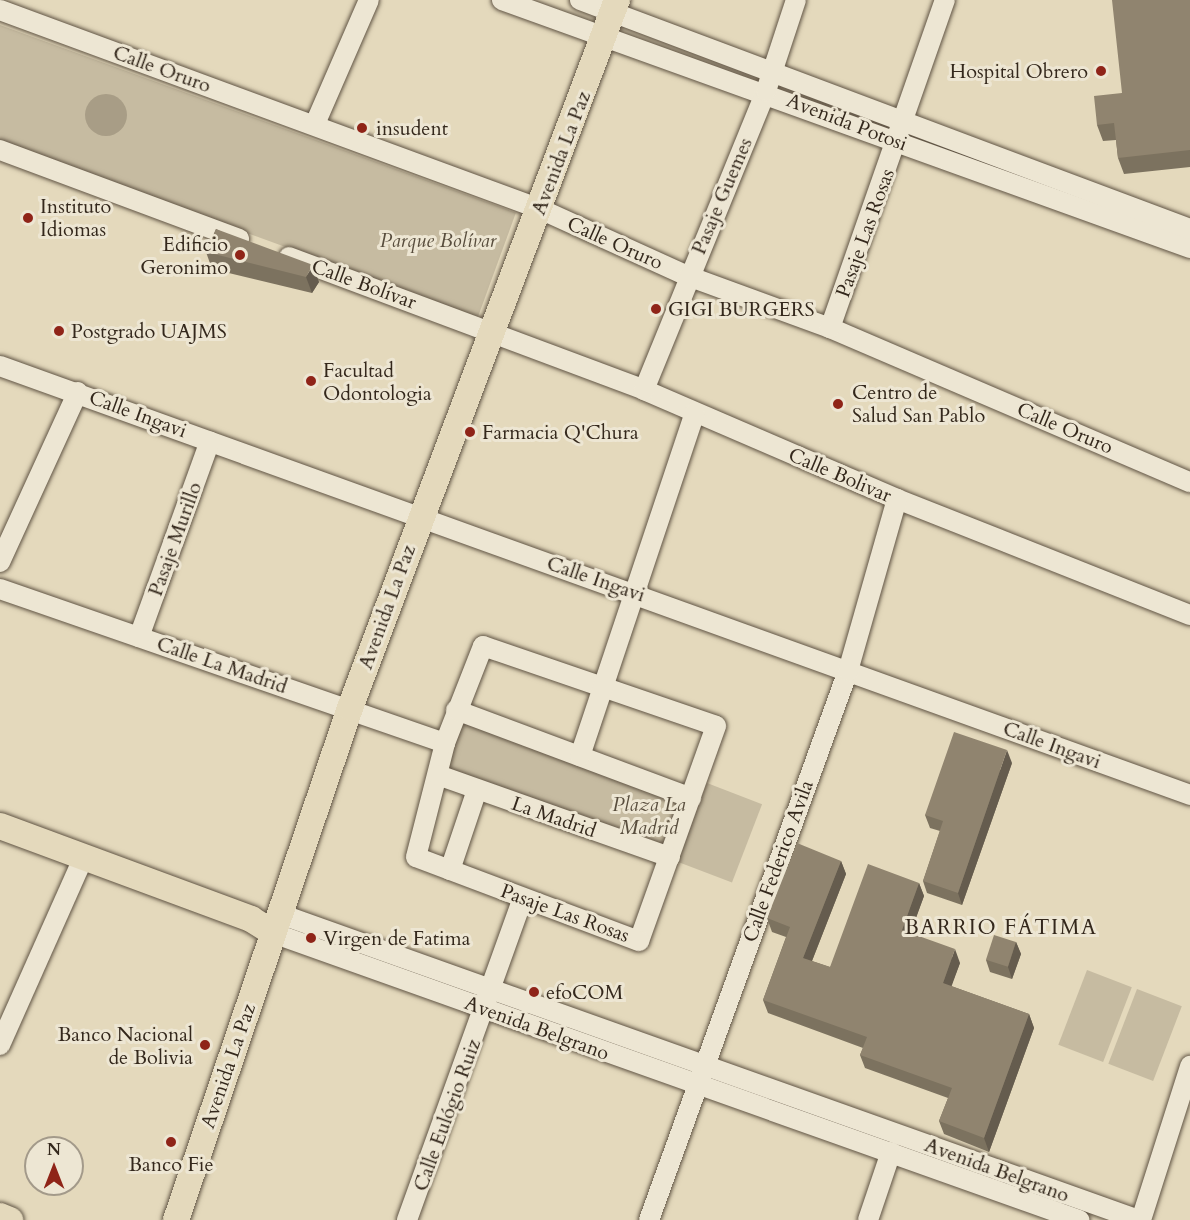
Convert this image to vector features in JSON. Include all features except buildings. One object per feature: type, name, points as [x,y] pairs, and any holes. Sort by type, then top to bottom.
[{"type":"main road","name":"Avenida La Paz","points":[[176,1220],[350,708],[420,517],[605,37],[614,6]]},
{"type":"main road","name":"Avenida Belgrano","points":[[0,826],[251,919],[276,923]]},
{"type":"main road","points":[[0,1216],[10,1220]]},
{"type":"street","points":[[315,124],[369,0]]},
{"type":"street","name":"Avenida Potosi","points":[[502,0],[766,91],[898,142],[1190,248]]},
{"type":"street","name":"Avenida Potosi","points":[[580,0],[614,6],[773,70],[1190,229]]},
{"type":"street","name":"Pasaje Guemes","points":[[644,390],[688,276],[766,91],[796,0]]},
{"type":"street","name":"Pasaje Las Rosas","points":[[830,328],[907,121],[945,0]]},
{"type":"street","name":"Calle Oruro","points":[[0,10],[315,124],[540,209],[688,276],[830,328],[1190,482]]},
{"type":"street","name":"Calle Bolívar","points":[[0,150],[491,331]]},
{"type":"street","name":"Calle Bolivar","points":[[491,331],[644,390],[897,499],[1190,615]]},
{"type":"street","name":"Calle Ingavi","points":[[0,366],[78,392],[1190,795]]},
{"type":"street","points":[[0,562],[78,392]]},
{"type":"street","points":[[580,756],[637,594],[695,413]]},
{"type":"street","name":"Pasaje Murillo","points":[[139,637],[210,441]]},
{"type":"street","name":"Calle Federico Avila","points":[[649,1220],[848,671],[897,499]]},
{"type":"street","name":"Calle La Madrid","points":[[0,589],[350,708],[445,743]]},
{"type":"street","name":"Pasaje Las Rosas","points":[[483,646],[716,726],[639,941],[416,857],[445,743],[456,710],[483,646]]},
{"type":"street","points":[[456,710],[691,798]]},
{"type":"street","name":"La Madrid","points":[[438,775],[670,857]]},
{"type":"street","points":[[450,870],[477,790]]},
{"type":"street","points":[[0,1045],[84,856]]},
{"type":"street","points":[[494,990],[523,898]]},
{"type":"street","name":"Avenida Belgrano","points":[[276,923],[494,990],[1140,1220]]},
{"type":"street","name":"Avenida Belgrano","points":[[276,923],[486,1010],[1079,1220]]},
{"type":"street","name":"Calle Eulógio Ruiz","points":[[407,1220],[494,990]]},
{"type":"street","points":[[1140,1220],[1190,1066]]},
{"type":"street","points":[[868,1220],[891,1152]]},
{"type":"green space","name":"Parque Bolívar","points":[[0,25],[516,213],[478,317],[0,143]]},
{"type":"green space","name":"Plaza La Madrid","points":[[462,723],[687,800],[671,848],[446,770]]},
{"type":"green space","points":[[707,783],[762,804],[732,883],[677,861]]},
{"type":"green space","points":[[1087,970],[1132,987],[1103,1062],[1058,1045]]},
{"type":"green space","points":[[1137,989],[1182,1006],[1153,1081],[1108,1064]]},
{"type":"shaded area","points":[[106,94],[114,95],[121,100],[126,107],[126,123],[121,130],[114,135],[106,136],[98,135],[91,130],[86,123],[85,115],[86,107],[91,100],[98,95]]},
{"type":"place","name":"Hospital Obrero","points":[[1101,71]]},
{"type":"place","name":"insudent","points":[[362,128]]},
{"type":"place","name":"Instituto Idiomas","points":[[28,218]]},
{"type":"place","name":"Edificio Geronimo","points":[[240,255]]},
{"type":"place","name":"GIGI BURGERS","points":[[656,309]]},
{"type":"place","name":"Postgrado UAJMS","points":[[59,331]]},
{"type":"place","name":"Facultad Odontologia","points":[[311,381]]},
{"type":"place","name":"Centro de Salud San Pablo","points":[[838,404]]},
{"type":"place","name":"Farmacia Q'Chura","points":[[470,432]]},
{"type":"place","name":"Virgen de Fatima","points":[[311,938]]},
{"type":"place","name":"efoCOM","points":[[534,992]]},
{"type":"place","name":"Banco Nacional de Bolivia","points":[[205,1045]]},
{"type":"place","name":"Banco Fie","points":[[171,1142]]},
{"type":"district","name":"BARRIO FÁTIMA","points":[[1001,928]]}]
